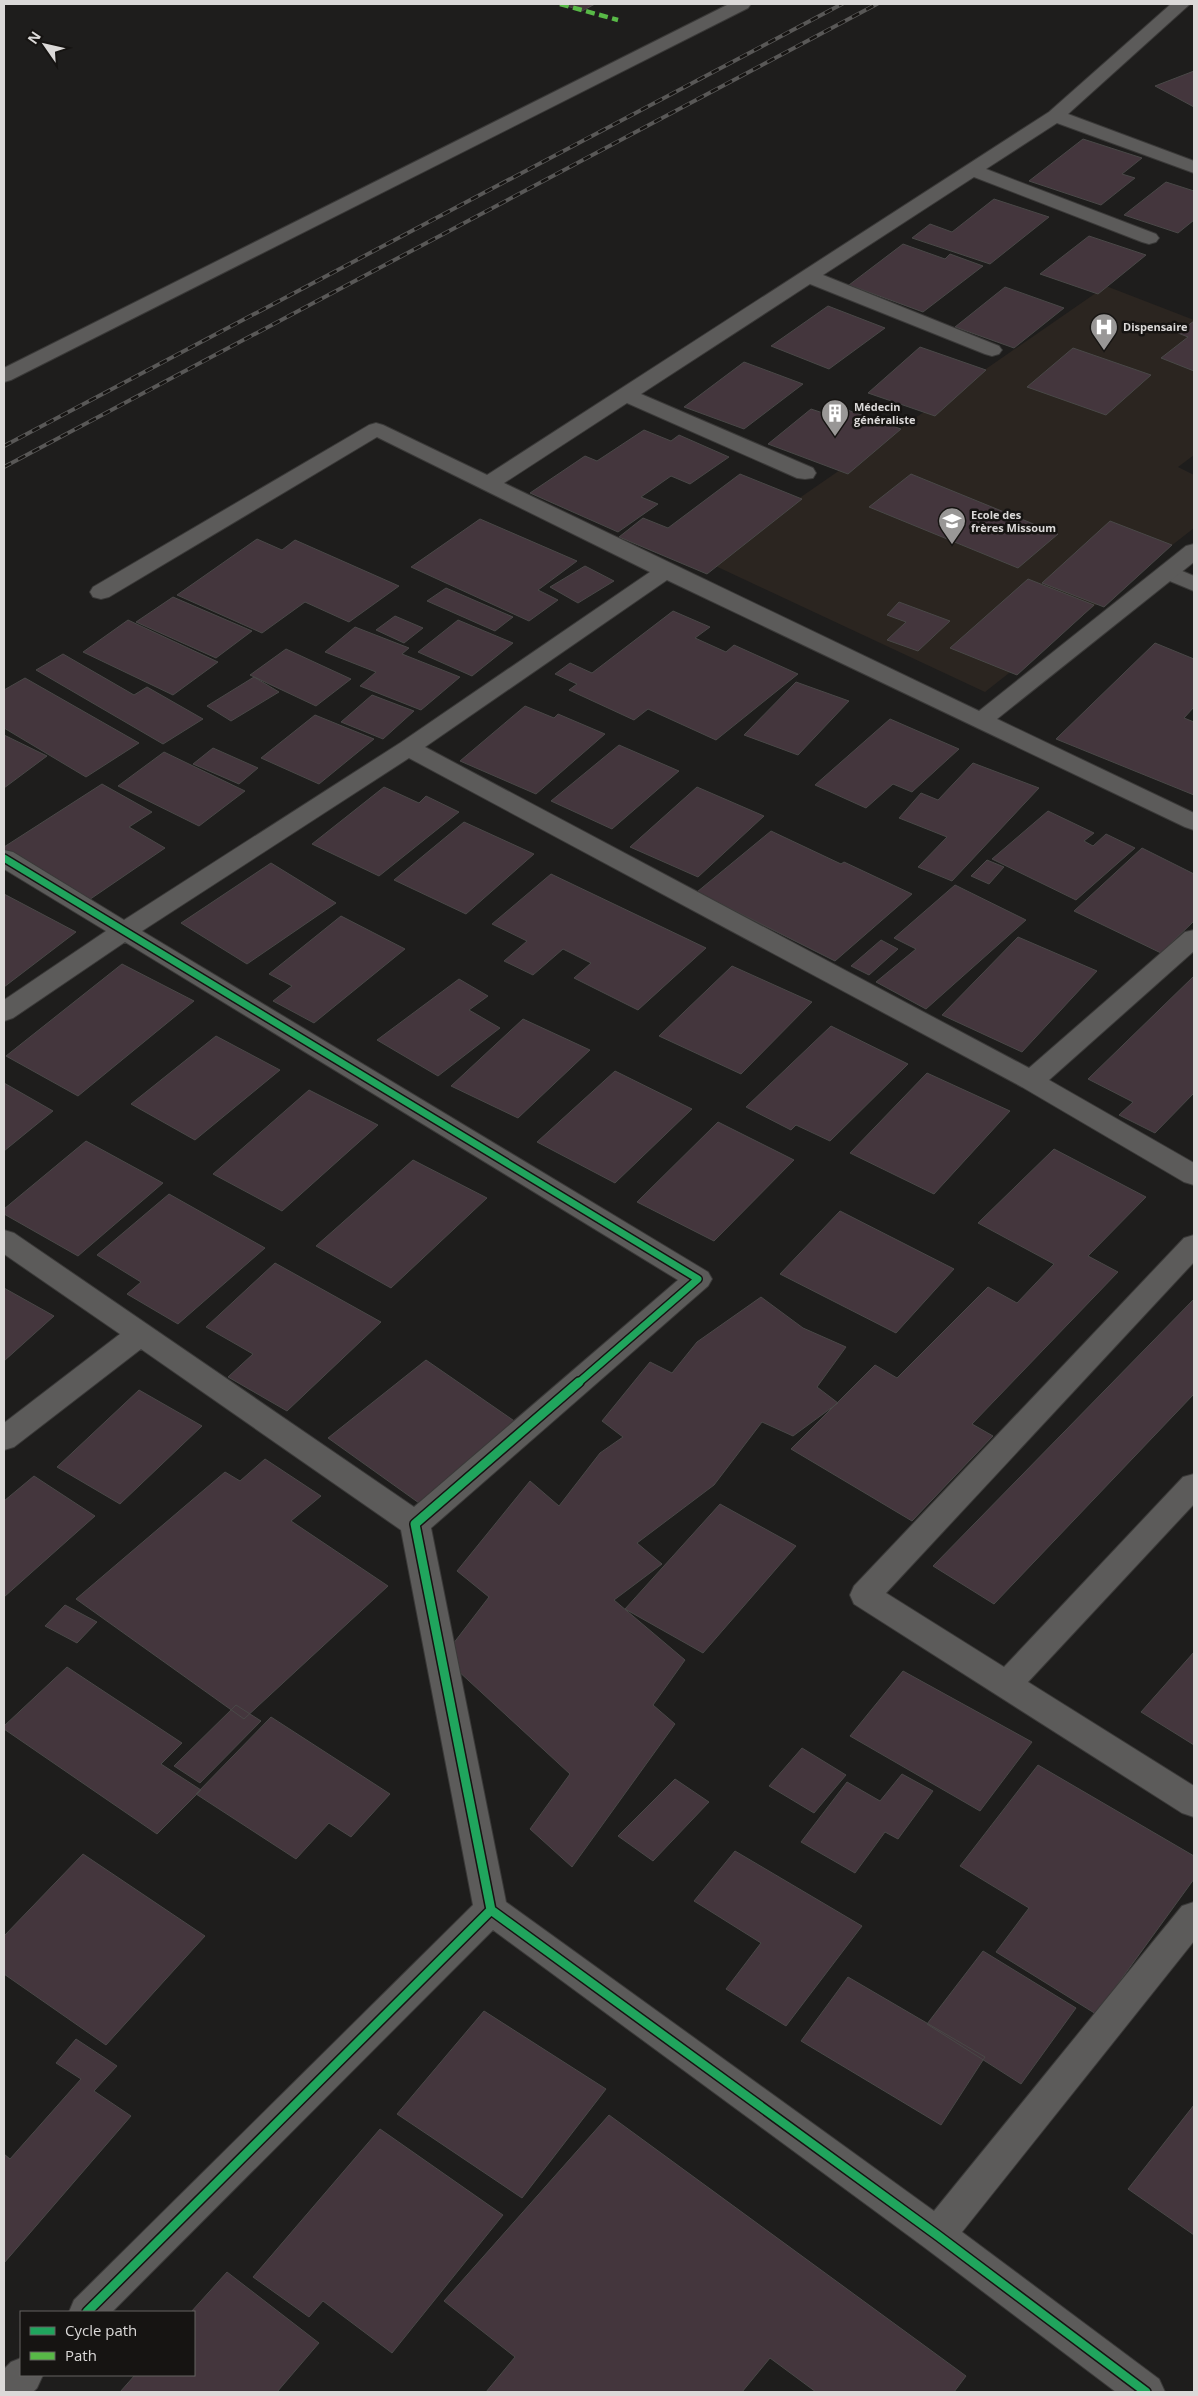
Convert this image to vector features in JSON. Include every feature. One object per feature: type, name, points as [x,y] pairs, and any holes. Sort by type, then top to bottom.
[{"type":"street","points":[[4,376],[742,4]]},
{"type":"street","points":[[488,484],[1055,116],[1181,4]]},
{"type":"street","points":[[1055,116],[1194,167]]},
{"type":"street","points":[[972,170],[1149,238]]},
{"type":"street","points":[[808,276],[992,350]]},
{"type":"street","points":[[626,395],[805,473]]},
{"type":"street","points":[[101,592],[376,429],[666,571],[1194,822]]},
{"type":"street","points":[[981,720],[1194,551]]},
{"type":"street","points":[[4,1012],[124,931],[408,748],[666,571]]},
{"type":"street","points":[[1168,572],[1194,584]]},
{"type":"street","points":[[408,748],[1031,1081],[1194,1175]]},
{"type":"street","points":[[4,858],[698,1279],[415,1524]]},
{"type":"street","points":[[1031,1081],[1194,938]]},
{"type":"street","points":[[4,1240],[415,1524],[491,1910],[937,2235],[1146,2392]]},
{"type":"street","points":[[1194,1245],[865,1595],[1194,1803]]},
{"type":"street","points":[[4,1439],[140,1334]]},
{"type":"street","points":[[1007,1684],[1194,1485]]},
{"type":"street","points":[[88,2311],[491,1910]]},
{"type":"street","points":[[937,2235],[1194,1916]]},
{"type":"street","points":[[6,2392],[23,2376]]},
{"type":"shaded area","name":"Ecole des frères Missoum","points":[[1106,286],[1194,320],[1194,455],[1178,467],[1194,475],[1194,528],[985,692],[707,562]]},
{"type":"building","points":[[561,4],[595,4],[582,11]]},
{"type":"building","points":[[1194,71],[1194,107],[1155,86]]},
{"type":"building","points":[[1083,139],[1142,158],[1122,174],[1135,178],[1101,205],[1029,181]]},
{"type":"building","points":[[1166,182],[1194,191],[1194,220],[1178,233],[1124,215]]},
{"type":"building","points":[[994,199],[1049,217],[990,264],[912,238],[930,224],[952,232]]},
{"type":"building","points":[[1089,236],[1146,255],[1098,294],[1040,274]]},
{"type":"building","points":[[903,244],[945,259],[950,254],[983,266],[923,312],[849,285]]},
{"type":"building","points":[[1005,287],[1064,308],[1014,348],[955,327]]},
{"type":"building","points":[[828,306],[885,328],[829,369],[771,346]]},
{"type":"building","points":[[1194,321],[1194,371],[1161,358],[1188,337],[1178,333]]},
{"type":"building","points":[[920,347],[986,370],[935,416],[868,393]]},
{"type":"building","points":[[1073,348],[1151,375],[1106,415],[1027,387]]},
{"type":"building","points":[[744,362],[803,384],[744,429],[684,407]]},
{"type":"building","name":"Médecin généraliste","points":[[839,407],[901,429],[848,474],[768,444],[811,409],[829,415]]},
{"type":"building","points":[[644,430],[671,441],[679,435],[729,457],[690,484],[671,476],[641,497],[658,504],[618,532],[530,493],[585,456],[597,461]]},
{"type":"building","points":[[740,474],[802,499],[707,574],[619,537],[643,518],[668,528]]},
{"type":"building","points":[[911,474],[1058,534],[1018,568],[869,507]]},
{"type":"building","points":[[480,519],[577,561],[538,590],[558,600],[529,621],[411,567]]},
{"type":"building","points":[[1110,521],[1172,545],[1104,607],[1042,583]]},
{"type":"building","points":[[257,539],[282,550],[295,540],[399,586],[349,622],[305,602],[262,633],[177,595]]},
{"type":"building","points":[[585,566],[614,581],[578,603],[550,587]]},
{"type":"building","points":[[1028,579],[1094,605],[1017,675],[950,648]]},
{"type":"building","points":[[446,588],[513,617],[495,631],[427,601]]},
{"type":"building","points":[[173,597],[252,631],[216,658],[136,622]]},
{"type":"building","points":[[899,602],[950,621],[918,651],[887,640],[906,622],[887,615]]},
{"type":"building","points":[[673,611],[710,627],[695,638],[726,652],[734,645],[798,674],[716,740],[648,709],[634,720],[569,690],[577,684],[555,674],[570,663],[592,673]]},
{"type":"building","points":[[395,616],[423,628],[404,643],[376,630]]},
{"type":"building","points":[[128,620],[218,662],[173,695],[83,652]]},
{"type":"building","points":[[458,620],[513,643],[472,676],[418,652]]},
{"type":"building","points":[[355,627],[409,648],[402,654],[460,677],[421,710],[360,686],[376,672],[325,652]]},
{"type":"building","points":[[1155,643],[1194,659],[1194,707],[1184,718],[1194,722],[1194,795],[1056,739]]},
{"type":"building","points":[[286,649],[351,679],[316,706],[250,675]]},
{"type":"building","points":[[63,654],[134,695],[147,687],[203,719],[163,744],[36,670]]},
{"type":"building","points":[[254,677],[279,692],[231,721],[207,706]]},
{"type":"building","points":[[25,678],[139,743],[86,777],[4,728],[4,690]]},
{"type":"building","points":[[796,682],[849,701],[798,755],[744,735]]},
{"type":"building","points":[[372,695],[414,711],[383,739],[341,722]]},
{"type":"building","points":[[525,706],[554,718],[558,714],[605,734],[536,794],[460,761]]},
{"type":"building","points":[[315,715],[374,739],[319,784],[261,758]]},
{"type":"building","points":[[890,719],[959,749],[912,792],[893,784],[866,808],[815,785]]},
{"type":"building","points":[[4,735],[47,756],[4,788]]},
{"type":"building","points":[[619,745],[679,771],[612,829],[551,801]]},
{"type":"building","points":[[213,748],[258,768],[239,784],[193,764]]},
{"type":"building","points":[[164,752],[245,791],[199,826],[118,786]]},
{"type":"building","points":[[973,763],[1039,788],[952,881],[918,867],[947,837],[899,818],[921,793],[938,800]]},
{"type":"building","points":[[102,784],[152,812],[129,827],[165,848],[86,902],[4,852],[4,847]]},
{"type":"building","points":[[384,787],[419,803],[426,796],[459,812],[379,876],[312,844]]},
{"type":"building","points":[[697,787],[764,816],[698,877],[630,847]]},
{"type":"building","points":[[1048,811],[1094,833],[1084,841],[1093,846],[1106,834],[1135,848],[1076,900],[992,859]]},
{"type":"building","points":[[464,822],[534,854],[466,914],[394,880]]},
{"type":"building","points":[[771,831],[841,864],[844,862],[912,894],[835,961],[697,892]]},
{"type":"building","points":[[1142,848],[1194,874],[1194,921],[1161,953],[1074,911]]},
{"type":"building","points":[[987,860],[1004,867],[989,884],[971,876]]},
{"type":"building","points":[[271,863],[336,903],[247,964],[181,923]]},
{"type":"building","points":[[551,874],[706,948],[638,1010],[574,978],[591,963],[563,949],[533,975],[504,961],[527,941],[492,924]]},
{"type":"building","points":[[955,885],[1026,920],[926,1009],[876,982],[916,949],[894,938]]},
{"type":"building","points":[[4,894],[76,932],[4,987]]},
{"type":"building","points":[[341,916],[405,949],[314,1023],[273,1001],[292,986],[269,974]]},
{"type":"building","points":[[1018,937],[1097,971],[1022,1052],[942,1015]]},
{"type":"building","points":[[881,940],[898,949],[869,975],[851,966]]},
{"type":"building","points":[[122,964],[194,1001],[78,1096],[6,1056]]},
{"type":"building","points":[[732,966],[812,1002],[741,1074],[659,1036]]},
{"type":"building","points":[[1194,976],[1194,1093],[1155,1133],[1119,1115],[1133,1102],[1088,1079]]},
{"type":"building","points":[[459,979],[488,996],[469,1010],[500,1028],[438,1076],[377,1040]]},
{"type":"building","points":[[523,1019],[590,1050],[518,1118],[451,1086]]},
{"type":"building","points":[[831,1026],[908,1064],[830,1141],[796,1125],[791,1130],[746,1107]]},
{"type":"building","points":[[216,1036],[280,1070],[195,1140],[131,1104]]},
{"type":"building","points":[[615,1071],[692,1109],[615,1183],[537,1142]]},
{"type":"building","points":[[927,1073],[1010,1111],[934,1194],[850,1153]]},
{"type":"building","points":[[4,1083],[53,1111],[4,1151]]},
{"type":"building","points":[[309,1090],[378,1125],[282,1211],[213,1174]]},
{"type":"building","points":[[718,1122],[794,1160],[714,1241],[637,1202]]},
{"type":"building","points":[[86,1141],[163,1183],[78,1256],[4,1214],[4,1209]]},
{"type":"building","points":[[1054,1149],[1146,1197],[1088,1256],[1118,1272],[972,1424],[993,1436],[912,1521],[791,1449],[875,1365],[897,1378],[988,1287],[1017,1303],[1054,1264],[978,1223]]},
{"type":"building","points":[[413,1160],[487,1198],[391,1288],[316,1246]]},
{"type":"building","points":[[169,1194],[265,1248],[178,1324],[127,1294],[141,1282],[97,1255]]},
{"type":"building","points":[[840,1211],[954,1269],[896,1333],[780,1274]]},
{"type":"building","points":[[275,1263],[381,1322],[287,1411],[228,1377],[253,1354],[206,1327]]},
{"type":"building","points":[[4,1288],[54,1316],[4,1361]]},
{"type":"building","points":[[761,1297],[803,1328],[846,1347],[817,1387],[838,1403],[793,1436],[762,1422],[714,1485],[637,1543],[662,1564],[614,1600],[685,1660],[653,1705],[675,1724],[572,1867],[530,1829],[570,1774],[443,1657],[489,1597],[457,1571],[530,1481],[559,1506],[600,1453],[623,1437],[602,1421],[650,1362],[672,1373],[697,1342]]},
{"type":"building","points":[[1194,1299],[1194,1394],[994,1604],[933,1566]]},
{"type":"building","points":[[426,1360],[523,1427],[426,1508],[328,1438]]},
{"type":"building","points":[[139,1390],[202,1426],[120,1504],[57,1467]]},
{"type":"building","points":[[265,1459],[321,1496],[291,1521],[388,1586],[244,1719],[76,1599],[225,1472],[240,1481]]},
{"type":"building","points":[[34,1476],[95,1516],[4,1597],[4,1501]]},
{"type":"building","points":[[720,1504],[796,1546],[703,1653],[625,1609]]},
{"type":"building","points":[[65,1605],[97,1622],[77,1643],[45,1626]]},
{"type":"building","points":[[1194,1652],[1194,1745],[1141,1712]]},
{"type":"building","points":[[67,1667],[182,1743],[161,1764],[201,1790],[157,1834],[4,1729],[4,1726]]},
{"type":"building","points":[[903,1671],[1032,1742],[980,1811],[850,1736]]},
{"type":"building","points":[[236,1705],[261,1721],[200,1783],[174,1766]]},
{"type":"building","points":[[271,1717],[390,1794],[351,1837],[329,1823],[296,1859],[196,1794]]},
{"type":"building","points":[[802,1748],[846,1775],[814,1813],[769,1786]]},
{"type":"building","points":[[1038,1765],[1194,1856],[1194,1879],[1096,2014],[996,1952],[1029,1908],[960,1866]]},
{"type":"building","points":[[902,1774],[933,1791],[898,1839],[885,1832],[855,1873],[801,1842],[847,1782],[880,1801]]},
{"type":"building","points":[[675,1779],[709,1802],[653,1861],[618,1836]]},
{"type":"building","points":[[735,1851],[862,1926],[786,2026],[726,1989],[761,1943],[694,1901]]},
{"type":"building","points":[[83,1854],[205,1936],[106,2045],[4,1974],[4,1936]]},
{"type":"building","points":[[983,1951],[1076,2008],[1021,2084],[927,2024]]},
{"type":"building","points":[[848,1977],[985,2057],[941,2125],[801,2041]]},
{"type":"building","points":[[484,2011],[606,2089],[522,2198],[397,2114]]},
{"type":"building","points":[[76,2039],[117,2066],[94,2091],[131,2116],[4,2263],[4,2154],[10,2159],[81,2079],[56,2063]]},
{"type":"building","points":[[1194,2105],[1194,2235],[1128,2189]]},
{"type":"building","points":[[609,2115],[966,2376],[954,2392],[816,2392],[770,2358],[742,2392],[486,2392],[515,2357],[444,2301]]},
{"type":"building","points":[[380,2129],[503,2215],[392,2353],[323,2301],[309,2317],[253,2277]]},
{"type":"building","points":[[227,2272],[319,2343],[277,2392],[120,2392],[134,2376],[195,2376],[195,2311],[192,2311]]},
{"type":"railway","points":[[4,446],[842,4]]},
{"type":"railway","points":[[4,467],[877,4]]},
{"type":"marked path","points":[[560,4],[618,20]]},
{"type":"cycle path","points":[[4,858],[698,1279],[415,1524],[491,1910]]},
{"type":"cycle path","points":[[88,2311],[491,1910],[937,2235],[1146,2392]]},
{"type":"place","name":"Dispensaire","points":[[1104,351]]},
{"type":"place","name":"Médecin généraliste","points":[[835,437]]},
{"type":"place","name":"Ecole des frères Missoum","points":[[952,545]]}]
